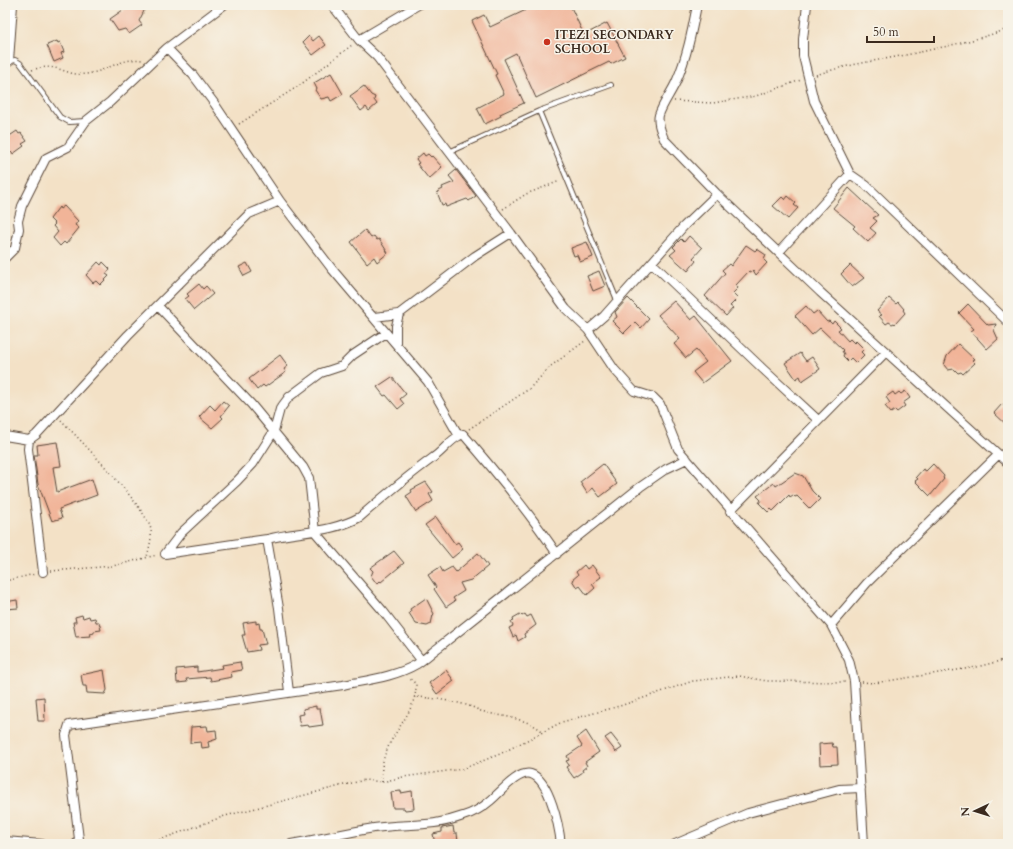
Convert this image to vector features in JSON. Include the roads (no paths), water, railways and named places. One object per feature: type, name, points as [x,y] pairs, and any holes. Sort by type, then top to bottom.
[{"type":"street","points":[[7,62],[13,5]]},
{"type":"street","points":[[5,258],[15,248],[19,230],[18,221],[22,206],[44,161],[49,156],[68,147],[86,121],[110,102],[167,48],[224,5]]},
{"type":"street","points":[[332,5],[359,40],[377,57],[511,233],[566,310],[589,334],[614,369],[634,391],[653,397],[660,404],[678,449],[730,511],[831,625],[849,660],[854,681],[864,844]]},
{"type":"street","points":[[359,40],[418,5]]},
{"type":"street","points":[[697,5],[684,62],[676,82],[659,115],[659,122],[664,139],[717,194],[886,352],[1008,463]]},
{"type":"street","points":[[807,5],[802,56],[814,101],[850,174],[866,185],[1008,322]]},
{"type":"street","points":[[167,48],[193,75],[280,200],[332,269],[428,382],[461,435],[540,529],[557,554]]},
{"type":"street","points":[[779,252],[850,174]]},
{"type":"street","points":[[589,334],[617,300],[684,226],[717,194]]},
{"type":"street","points":[[43,572],[28,449],[29,440],[56,414],[128,335],[249,214],[280,200]]},
{"type":"street","points":[[374,317],[399,314],[475,256],[511,233]]},
{"type":"street","points":[[652,263],[762,369],[818,420]]},
{"type":"street","points":[[158,306],[274,431],[303,467],[309,478],[315,532],[384,611],[421,660]]},
{"type":"street","points":[[396,344],[396,326],[399,314]]},
{"type":"street","points":[[386,333],[353,355],[342,366],[321,373],[289,398],[280,409],[274,431],[253,464],[181,533],[165,554],[267,539],[283,534],[315,532],[344,524],[360,517],[413,471],[434,457],[454,438],[461,435]]},
{"type":"street","points":[[730,511],[886,352]]},
{"type":"street","points":[[5,436],[29,440]]},
{"type":"street","points":[[831,625],[868,583],[998,455]]},
{"type":"street","points":[[76,844],[79,840],[66,735],[69,725],[350,684],[381,678],[403,670],[421,660],[640,487],[666,468],[687,459]]},
{"type":"street","points":[[267,539],[279,608],[289,692]]},
{"type":"street","points":[[291,844],[374,828],[422,826],[450,821],[479,809],[518,777],[528,774],[536,776],[550,798],[556,814],[562,844]]},
{"type":"street","points":[[675,844],[748,813],[839,789],[861,788]]},
{"type":"street","points":[[5,841],[42,844]]},
{"type":"lane","points":[[7,62],[20,62],[60,117],[69,122],[86,121]]},
{"type":"lane","points":[[449,152],[539,111],[611,85]]},
{"type":"lane","points":[[539,111],[568,178],[617,300]]},
{"type":"place","name":"ITEZI SECONDARY SCHOOL","points":[[547,42]]}]
